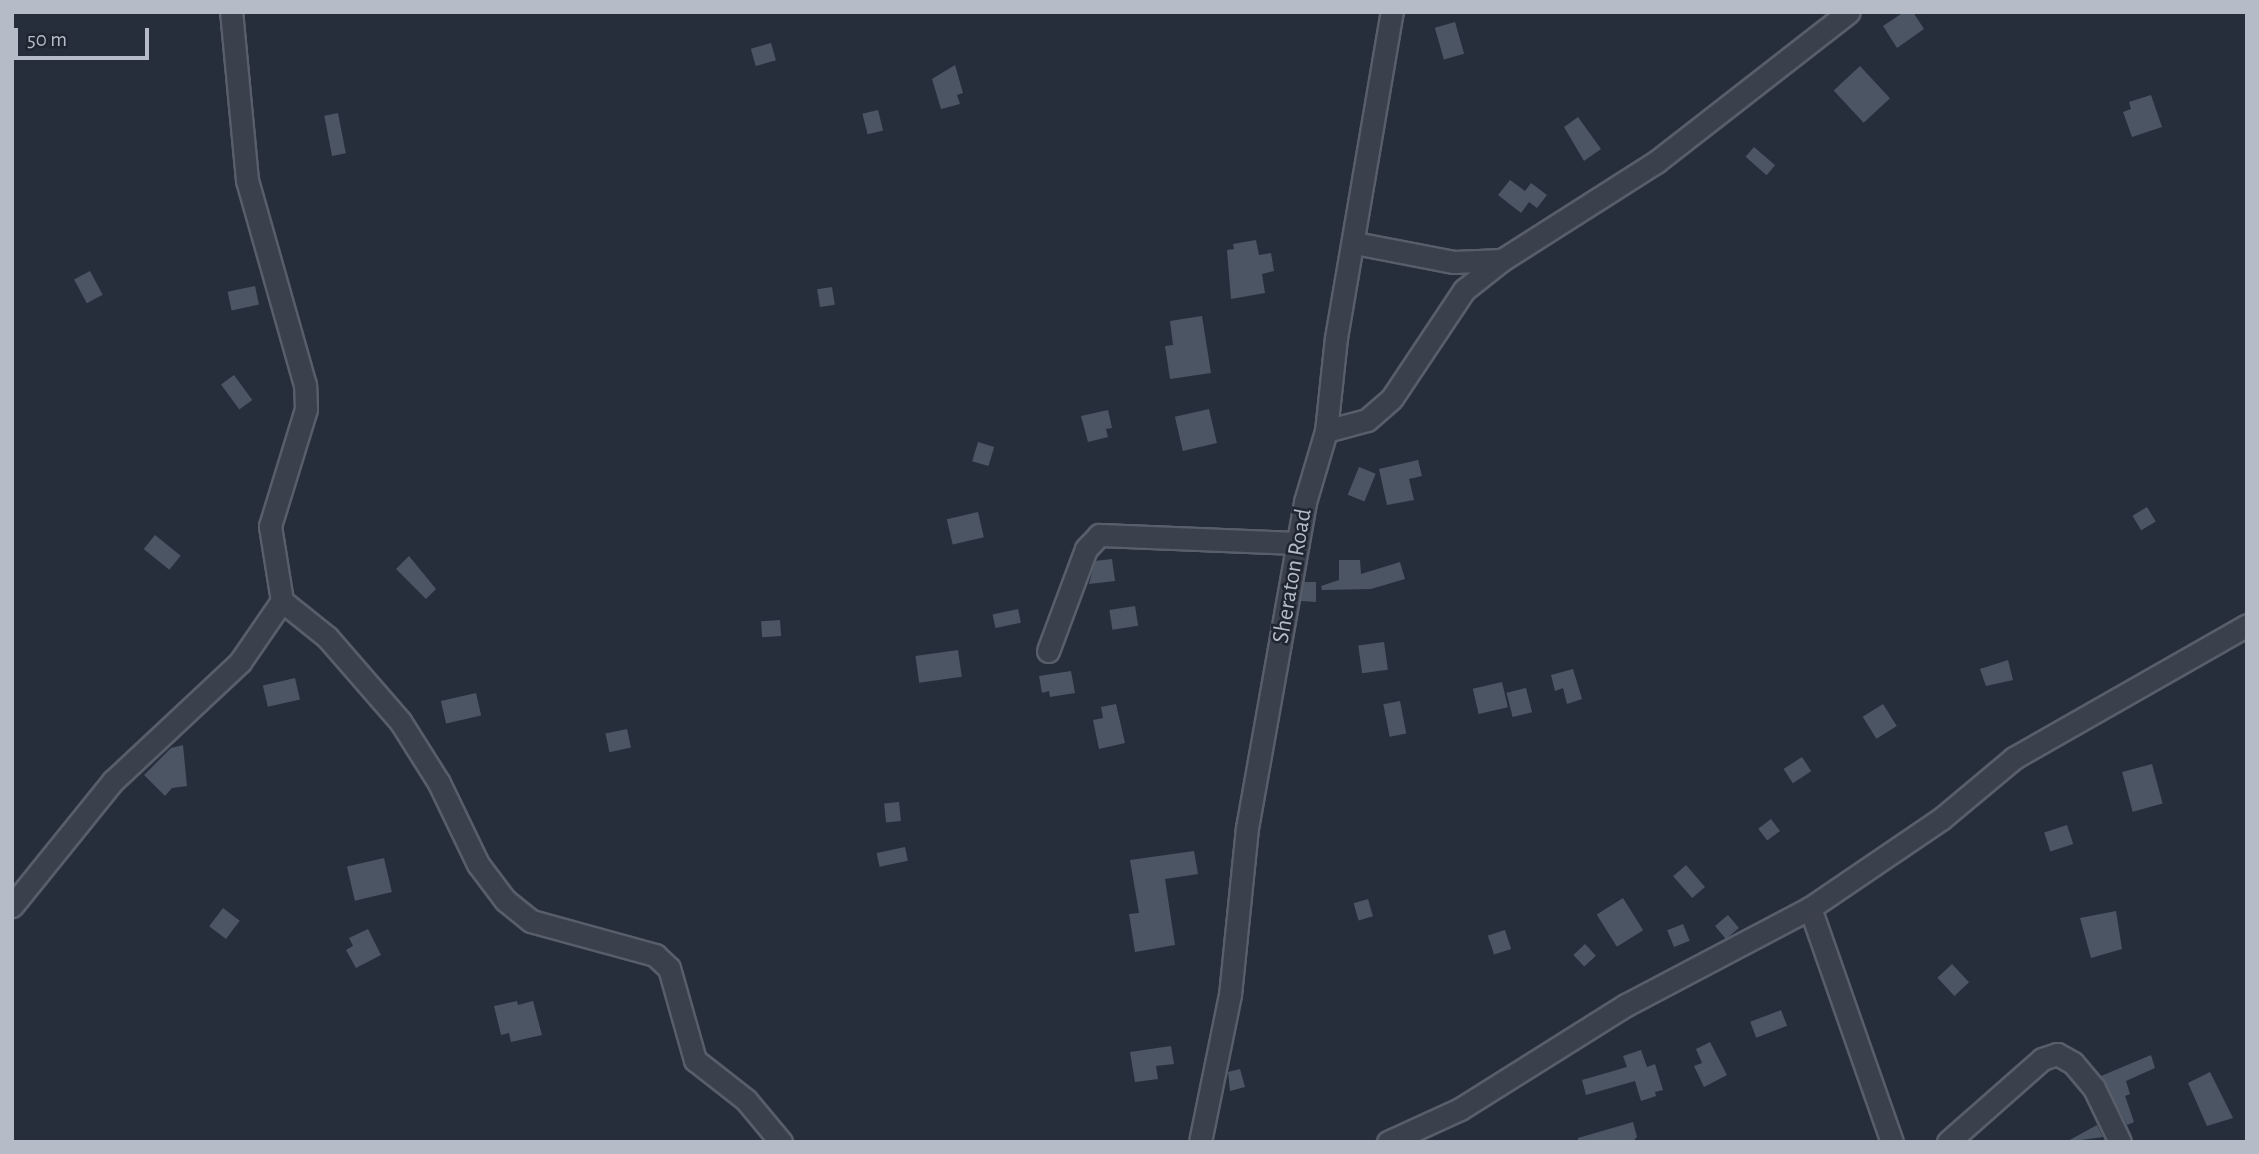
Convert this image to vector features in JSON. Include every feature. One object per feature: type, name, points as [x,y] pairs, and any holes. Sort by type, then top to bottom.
[{"type":"street","points":[[231,12],[247,180],[305,385],[306,409],[270,526],[282,601],[327,636],[400,722],[439,783],[478,864],[505,900],[531,921],[655,956],[669,968],[695,1060],[746,1100],[781,1142]]},
{"type":"street","name":"Sheraton Road","points":[[1200,1142],[1222,1044],[1247,828],[1298,543],[1326,431],[1336,338],[1355,243],[1392,12]]},
{"type":"street","points":[[1326,431],[1367,420],[1392,398],[1464,290],[1502,260],[1656,162],[1849,12]]},
{"type":"street","points":[[1355,243],[1454,262],[1502,260]]},
{"type":"street","points":[[1048,651],[1086,549],[1099,535],[1298,543]]},
{"type":"street","points":[[12,906],[113,781],[240,662],[282,601]]},
{"type":"street","points":[[1388,1142],[1460,1109],[1626,1005],[1811,908],[1941,819],[2014,758],[2247,625]]},
{"type":"street","points":[[1811,908],[1892,1142]]},
{"type":"street","points":[[1948,1142],[2042,1059],[2057,1054],[2073,1063],[2094,1088],[2120,1142]]},
{"type":"building","points":[[1904,12],[1913,12],[1924,29],[1897,48],[1883,26]]},
{"type":"building","points":[[1455,22],[1464,54],[1444,60],[1435,28]]},
{"type":"building","points":[[771,43],[776,60],[756,66],[751,49]]},
{"type":"building","points":[[955,65],[963,93],[957,95],[960,104],[941,109],[932,79]]},
{"type":"building","points":[[1860,66],[1890,98],[1864,123],[1834,91]]},
{"type":"building","points":[[2151,95],[2162,127],[2132,137],[2123,112],[2131,109],[2129,102]]},
{"type":"building","points":[[878,110],[883,130],[868,134],[862,114]]},
{"type":"building","points":[[338,113],[346,153],[332,156],[324,116]]},
{"type":"building","points":[[1578,117],[1601,149],[1584,161],[1564,127]]},
{"type":"building","points":[[1754,147],[1775,165],[1767,175],[1745,157]]},
{"type":"building","points":[[1510,180],[1525,191],[1531,183],[1547,195],[1537,208],[1529,202],[1521,213],[1498,195]]},
{"type":"building","points":[[1256,240],[1259,255],[1271,253],[1274,271],[1262,274],[1265,293],[1231,299],[1227,250],[1234,249],[1233,244]]},
{"type":"building","points":[[90,271],[103,295],[87,303],[74,279]]},
{"type":"building","points":[[255,286],[259,305],[232,310],[228,292]]},
{"type":"building","points":[[832,287],[835,305],[820,307],[817,289]]},
{"type":"building","points":[[1202,316],[1211,373],[1170,379],[1165,346],[1173,345],[1170,321]]},
{"type":"building","points":[[234,375],[252,400],[239,409],[221,384]]},
{"type":"building","points":[[1209,409],[1217,443],[1183,451],[1175,417]]},
{"type":"building","points":[[1108,410],[1112,428],[1106,429],[1108,437],[1088,442],[1081,416]]},
{"type":"building","points":[[978,442],[994,447],[988,466],[972,461]]},
{"type":"building","points":[[1418,460],[1422,476],[1409,479],[1414,500],[1387,505],[1379,469]]},
{"type":"building","points":[[1359,467],[1376,474],[1364,502],[1348,495]]},
{"type":"building","points":[[2147,507],[2156,522],[2141,530],[2132,516]]},
{"type":"building","points":[[978,512],[984,537],[953,545],[947,519]]},
{"type":"building","points":[[155,535],[181,556],[169,570],[144,549]]},
{"type":"building","points":[[409,556],[436,589],[426,599],[396,569]]},
{"type":"building","points":[[1112,559],[1115,581],[1089,584],[1095,561]]},
{"type":"building","points":[[1339,560],[1360,560],[1361,574],[1400,562],[1405,579],[1371,589],[1322,590],[1321,586],[1339,580]]},
{"type":"building","points":[[1304,582],[1316,582],[1316,602],[1301,601]]},
{"type":"building","points":[[1135,606],[1138,626],[1112,630],[1109,610]]},
{"type":"building","points":[[1018,609],[1021,623],[995,628],[993,614]]},
{"type":"building","points":[[780,620],[781,636],[762,637],[761,621]]},
{"type":"building","points":[[1384,642],[1388,670],[1362,673],[1358,646]]},
{"type":"building","points":[[958,650],[962,677],[919,683],[915,656]]},
{"type":"building","points":[[2008,660],[2013,680],[1986,686],[1980,669]]},
{"type":"building","points":[[1573,669],[1582,699],[1567,704],[1563,688],[1555,691],[1551,675]]},
{"type":"building","points":[[1071,671],[1075,693],[1050,697],[1049,691],[1042,693],[1039,676]]},
{"type":"building","points":[[295,678],[300,699],[268,707],[263,685]]},
{"type":"building","points":[[1502,682],[1508,707],[1479,714],[1473,689]]},
{"type":"building","points":[[1526,688],[1532,712],[1513,717],[1507,693]]},
{"type":"building","points":[[476,693],[481,715],[446,724],[441,701]]},
{"type":"building","points":[[1400,701],[1406,733],[1390,737],[1383,704]]},
{"type":"building","points":[[1116,704],[1125,743],[1099,749],[1093,720],[1103,718],[1101,707]]},
{"type":"building","points":[[1883,704],[1897,726],[1876,739],[1863,717]]},
{"type":"building","points":[[627,729],[631,748],[609,752],[605,734]]},
{"type":"building","points":[[183,745],[187,786],[172,788],[165,796],[144,775],[171,748]]},
{"type":"building","points":[[1802,757],[1811,771],[1793,783],[1784,769]]},
{"type":"building","points":[[2152,764],[2163,804],[2133,812],[2122,772]]},
{"type":"building","points":[[899,802],[901,821],[886,822],[884,804]]},
{"type":"building","points":[[1771,819],[1780,831],[1767,841],[1758,829]]},
{"type":"building","points":[[2067,825],[2073,844],[2050,851],[2044,832]]},
{"type":"building","points":[[905,847],[908,861],[880,867],[877,853]]},
{"type":"building","points":[[1194,851],[1198,874],[1165,879],[1175,945],[1135,952],[1129,914],[1139,913],[1130,860]]},
{"type":"building","points":[[384,858],[392,892],[355,901],[347,867]]},
{"type":"building","points":[[1686,865],[1705,887],[1692,898],[1673,876]]},
{"type":"building","points":[[1623,898],[1643,930],[1617,947],[1597,914]]},
{"type":"building","points":[[1368,899],[1373,916],[1359,920],[1354,903]]},
{"type":"building","points":[[223,908],[240,921],[226,939],[209,926]]},
{"type":"building","points":[[2116,911],[2122,949],[2091,958],[2080,918]]},
{"type":"building","points":[[1728,915],[1739,928],[1726,939],[1715,926]]},
{"type":"building","points":[[1683,924],[1690,941],[1674,947],[1667,930]]},
{"type":"building","points":[[368,929],[381,955],[356,968],[346,950],[353,946],[349,938]]},
{"type":"building","points":[[1505,930],[1511,949],[1494,955],[1488,936]]},
{"type":"building","points":[[1585,944],[1596,956],[1584,967],[1573,955]]},
{"type":"building","points":[[1952,964],[1969,982],[1954,996],[1937,978]]},
{"type":"building","points":[[517,1001],[518,1005],[533,1001],[542,1035],[511,1042],[509,1033],[501,1035],[494,1006]]},
{"type":"building","points":[[1781,1010],[1787,1026],[1756,1038],[1750,1022]]},
{"type":"building","points":[[1710,1042],[1727,1075],[1704,1087],[1694,1066],[1702,1063],[1696,1049]]},
{"type":"building","points":[[1171,1046],[1174,1064],[1156,1066],[1158,1079],[1135,1082],[1130,1052]]},
{"type":"building","points":[[1641,1050],[1647,1067],[1655,1064],[1663,1090],[1655,1092],[1656,1096],[1641,1101],[1635,1081],[1586,1095],[1582,1080],[1627,1067],[1623,1056]]},
{"type":"building","points":[[2151,1055],[2155,1068],[2126,1081],[2130,1094],[2125,1096],[2134,1122],[2127,1125],[2101,1076]]},
{"type":"building","points":[[1240,1069],[1245,1087],[1230,1091],[1228,1072]]},
{"type":"building","points":[[2210,1072],[2233,1118],[2207,1126],[2188,1083]]},
{"type":"building","points":[[1633,1122],[1637,1137],[1632,1142],[1578,1142],[1578,1138]]},
{"type":"building","points":[[2097,1125],[2103,1137],[2066,1142]]}]
